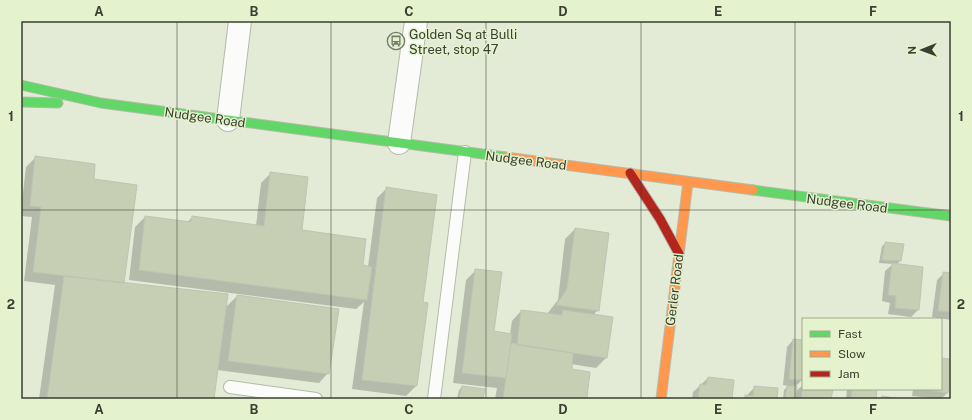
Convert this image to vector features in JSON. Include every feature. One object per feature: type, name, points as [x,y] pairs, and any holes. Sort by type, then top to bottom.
[{"type":"main road","name":"Nudgee Road","points":[[21,85],[101,103],[951,216]]},
{"type":"main road","name":"Nudgee Road","points":[[21,102],[101,103]]},
{"type":"main road","points":[[630,173],[660,219],[664,229],[679,254]]},
{"type":"main road","name":"Gerler Road","points":[[661,399],[688,182]]},
{"type":"street","points":[[228,120],[240,21]]},
{"type":"street","points":[[399,143],[416,21]]},
{"type":"lane","points":[[434,399],[466,152]]},
{"type":"lane","points":[[230,387],[316,399]]},
{"type":"building","points":[[35,156],[95,164],[94,179],[137,185],[124,283],[33,272],[41,207],[30,206]]},
{"type":"building","points":[[270,172],[308,177],[302,230],[366,239],[363,265],[372,267],[367,300],[139,270],[145,216],[191,222],[192,216],[264,226]]},
{"type":"building","points":[[386,187],[437,195],[423,302],[428,303],[417,386],[362,380]]},
{"type":"building","points":[[575,228],[609,233],[599,311],[556,305],[567,289]]},
{"type":"building","points":[[885,242],[904,244],[901,261],[882,260]]},
{"type":"building","points":[[892,263],[923,267],[919,310],[895,308],[896,296],[888,295]]},
{"type":"building","points":[[475,269],[502,272],[494,331],[512,334],[506,378],[462,373]]},
{"type":"building","points":[[943,272],[951,273],[951,312],[938,311]]},
{"type":"building","points":[[64,276],[228,294],[214,399],[47,399]]},
{"type":"building","points":[[237,295],[339,309],[329,374],[228,361]]},
{"type":"building","points":[[521,310],[562,315],[563,310],[613,317],[607,358],[517,345]]},
{"type":"building","points":[[793,339],[802,340],[802,380],[789,379]]},
{"type":"building","points":[[511,343],[573,353],[572,369],[590,372],[587,398],[591,399],[503,399]]},
{"type":"building","points":[[942,358],[951,359],[951,378],[948,393],[926,390],[942,390]]},
{"type":"building","points":[[708,377],[734,380],[732,399],[698,399],[700,384],[706,385]]},
{"type":"building","points":[[462,386],[485,389],[483,399],[459,399]]},
{"type":"building","points":[[754,386],[778,388],[777,399],[745,399],[745,395],[753,396]]},
{"type":"building","points":[[787,386],[797,386],[795,399],[785,399]]},
{"type":"building","points":[[802,390],[833,390],[831,399],[801,399]]},
{"type":"building","points":[[852,390],[877,390],[876,399],[851,399]]},
{"type":"building","points":[[882,396],[901,399],[881,399]]},
{"type":"traffic: fast","points":[[21,85],[101,103],[505,157]]},
{"type":"traffic: fast","points":[[21,102],[58,103]]},
{"type":"traffic: fast","points":[[753,190],[951,216]]},
{"type":"traffic: slow","points":[[505,157],[753,190]]},
{"type":"traffic: slow","points":[[661,399],[688,182]]},
{"type":"traffic: jam","points":[[630,173],[660,219],[679,254]]},
{"type":"place","name":"Golden Sq at Bulli Street, stop 47","points":[[396,41]]}]
